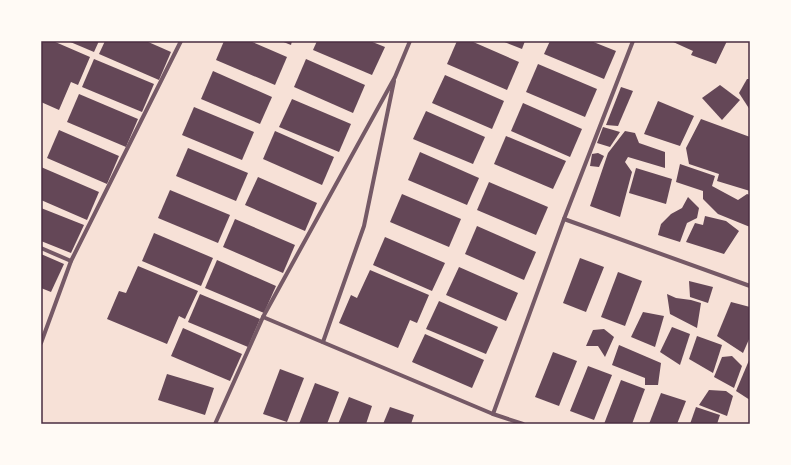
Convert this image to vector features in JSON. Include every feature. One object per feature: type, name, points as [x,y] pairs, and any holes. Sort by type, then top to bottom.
[{"type":"street","points":[[41,343],[72,261],[181,41]]},
{"type":"street","points":[[215,424],[263,317],[395,77],[410,41]]},
{"type":"street","points":[[493,414],[564,219],[633,41]]},
{"type":"street","points":[[323,342],[364,226],[395,77]]},
{"type":"street","points":[[564,219],[750,286]]},
{"type":"street","points":[[41,248],[72,261]]},
{"type":"street","points":[[263,317],[493,414],[523,424]]},
{"type":"building","points":[[41,41],[53,41],[90,57],[78,85],[71,82],[59,110],[41,102]]},
{"type":"building","points":[[68,41],[99,41],[94,52]]},
{"type":"building","points":[[105,41],[146,41],[171,52],[159,80],[99,54]]},
{"type":"building","points":[[224,41],[250,41],[287,57],[275,85],[216,60]]},
{"type":"building","points":[[281,41],[292,41],[291,45]]},
{"type":"building","points":[[317,41],[370,41],[385,47],[372,75],[313,50]]},
{"type":"building","points":[[457,41],[471,41],[519,62],[507,90],[447,64]]},
{"type":"building","points":[[502,41],[525,41],[522,49]]},
{"type":"building","points":[[550,41],[591,41],[616,51],[604,79],[544,54]]},
{"type":"building","points":[[671,41],[727,41],[716,64],[691,55],[693,51]]},
{"type":"building","points":[[94,59],[154,84],[142,112],[82,87]]},
{"type":"building","points":[[306,59],[365,85],[353,113],[294,87]]},
{"type":"building","points":[[538,64],[597,89],[585,117],[526,92]]},
{"type":"building","points":[[213,71],[272,97],[260,124],[201,99]]},
{"type":"building","points":[[445,75],[504,101],[492,129],[432,103]]},
{"type":"building","points":[[747,79],[750,79],[750,110],[739,93]]},
{"type":"building","points":[[720,85],[740,100],[722,120],[702,98]]},
{"type":"building","points":[[621,87],[633,91],[618,126],[606,125]]},
{"type":"building","points":[[79,94],[138,119],[126,147],[67,122]]},
{"type":"building","points":[[292,99],[351,124],[339,152],[279,127]]},
{"type":"building","points":[[658,101],[694,116],[680,146],[644,134]]},
{"type":"building","points":[[523,103],[582,129],[570,157],[511,131]]},
{"type":"building","points":[[194,107],[254,132],[242,160],[182,135]]},
{"type":"building","points":[[426,111],[485,137],[473,164],[413,139]]},
{"type":"building","points":[[701,119],[750,137],[750,191],[717,181],[719,174],[689,164],[686,148]]},
{"type":"building","points":[[603,127],[620,132],[610,147],[597,143]]},
{"type":"building","points":[[59,130],[119,156],[107,184],[47,158]]},
{"type":"building","points":[[275,131],[334,157],[322,185],[263,159]]},
{"type":"building","points":[[625,131],[635,133],[639,143],[665,152],[665,168],[628,157],[625,162],[632,172],[620,217],[590,206],[608,153]]},
{"type":"building","points":[[506,136],[566,161],[553,189],[494,164]]},
{"type":"building","points":[[188,148],[248,173],[236,201],[176,176]]},
{"type":"building","points":[[420,152],[479,178],[467,205],[408,180]]},
{"type":"building","points":[[598,153],[604,156],[599,167],[590,166],[592,154]]},
{"type":"building","points":[[680,164],[715,176],[712,186],[738,200],[747,194],[750,195],[750,227],[718,214],[703,199],[703,191],[676,182]]},
{"type":"building","points":[[41,167],[99,192],[87,220],[41,200]]},
{"type":"building","points":[[636,168],[672,179],[666,204],[629,193]]},
{"type":"building","points":[[258,177],[317,203],[305,231],[245,205]]},
{"type":"building","points":[[489,182],[548,207],[536,235],[477,210]]},
{"type":"building","points":[[170,190],[230,215],[218,243],[158,218]]},
{"type":"building","points":[[402,194],[461,219],[449,247],[390,222]]},
{"type":"building","points":[[688,197],[699,208],[697,218],[687,223],[680,242],[658,235],[661,224],[671,214],[682,208]]},
{"type":"building","points":[[41,208],[84,225],[71,253],[41,241]]},
{"type":"building","points":[[705,216],[726,221],[739,231],[724,254],[686,242],[695,223],[703,225]]},
{"type":"building","points":[[235,219],[295,245],[283,273],[223,247]]},
{"type":"building","points":[[477,226],[536,252],[524,280],[465,254]]},
{"type":"building","points":[[154,233],[213,258],[201,286],[142,261]]},
{"type":"building","points":[[385,237],[445,263],[432,291],[373,265]]},
{"type":"building","points":[[41,254],[64,264],[51,292],[41,288]]},
{"type":"building","points":[[580,258],[604,267],[586,312],[563,303]]},
{"type":"building","points":[[217,260],[276,286],[264,313],[205,288]]},
{"type":"building","points":[[138,266],[198,291],[185,319],[179,316],[167,344],[107,319],[119,291],[126,293]]},
{"type":"building","points":[[459,267],[518,293],[506,321],[446,295]]},
{"type":"building","points":[[370,270],[429,295],[417,323],[410,320],[398,348],[339,323],[351,295],[357,298]]},
{"type":"building","points":[[618,272],[642,281],[625,326],[601,317]]},
{"type":"building","points":[[689,281],[713,287],[708,303],[690,297]]},
{"type":"building","points":[[200,294],[260,319],[248,347],[188,322]]},
{"type":"building","points":[[667,294],[676,298],[701,303],[697,328],[670,314]]},
{"type":"building","points":[[439,301],[498,327],[486,354],[426,329]]},
{"type":"building","points":[[731,302],[750,307],[750,337],[743,353],[717,336]]},
{"type":"building","points":[[643,312],[664,316],[655,347],[631,337]]},
{"type":"building","points":[[672,327],[690,334],[680,365],[660,352]]},
{"type":"building","points":[[183,328],[242,354],[230,381],[171,356]]},
{"type":"building","points":[[604,329],[614,337],[605,357],[598,346],[586,346],[593,330]]},
{"type":"building","points":[[425,334],[484,360],[472,388],[412,362]]},
{"type":"building","points":[[697,336],[722,345],[713,373],[689,359]]},
{"type":"building","points":[[619,345],[661,363],[658,385],[645,385],[645,378],[612,365]]},
{"type":"building","points":[[553,352],[577,361],[559,406],[535,397]]},
{"type":"building","points":[[732,356],[742,366],[734,388],[714,377],[722,357]]},
{"type":"building","points":[[750,358],[750,400],[736,391]]},
{"type":"building","points":[[588,366],[612,375],[594,420],[570,411]]},
{"type":"building","points":[[280,369],[304,378],[287,422],[263,414]]},
{"type":"building","points":[[167,374],[214,388],[205,415],[158,400]]},
{"type":"building","points":[[621,380],[645,389],[632,424],[604,424]]},
{"type":"building","points":[[315,383],[339,392],[327,424],[299,424]]},
{"type":"building","points":[[709,390],[726,391],[733,396],[727,416],[699,405]]},
{"type":"building","points":[[661,393],[686,401],[677,424],[649,424]]},
{"type":"building","points":[[349,397],[372,406],[366,424],[338,424]]},
{"type":"building","points":[[390,407],[414,415],[411,424],[383,424]]},
{"type":"building","points":[[696,407],[720,415],[717,424],[690,424]]}]
